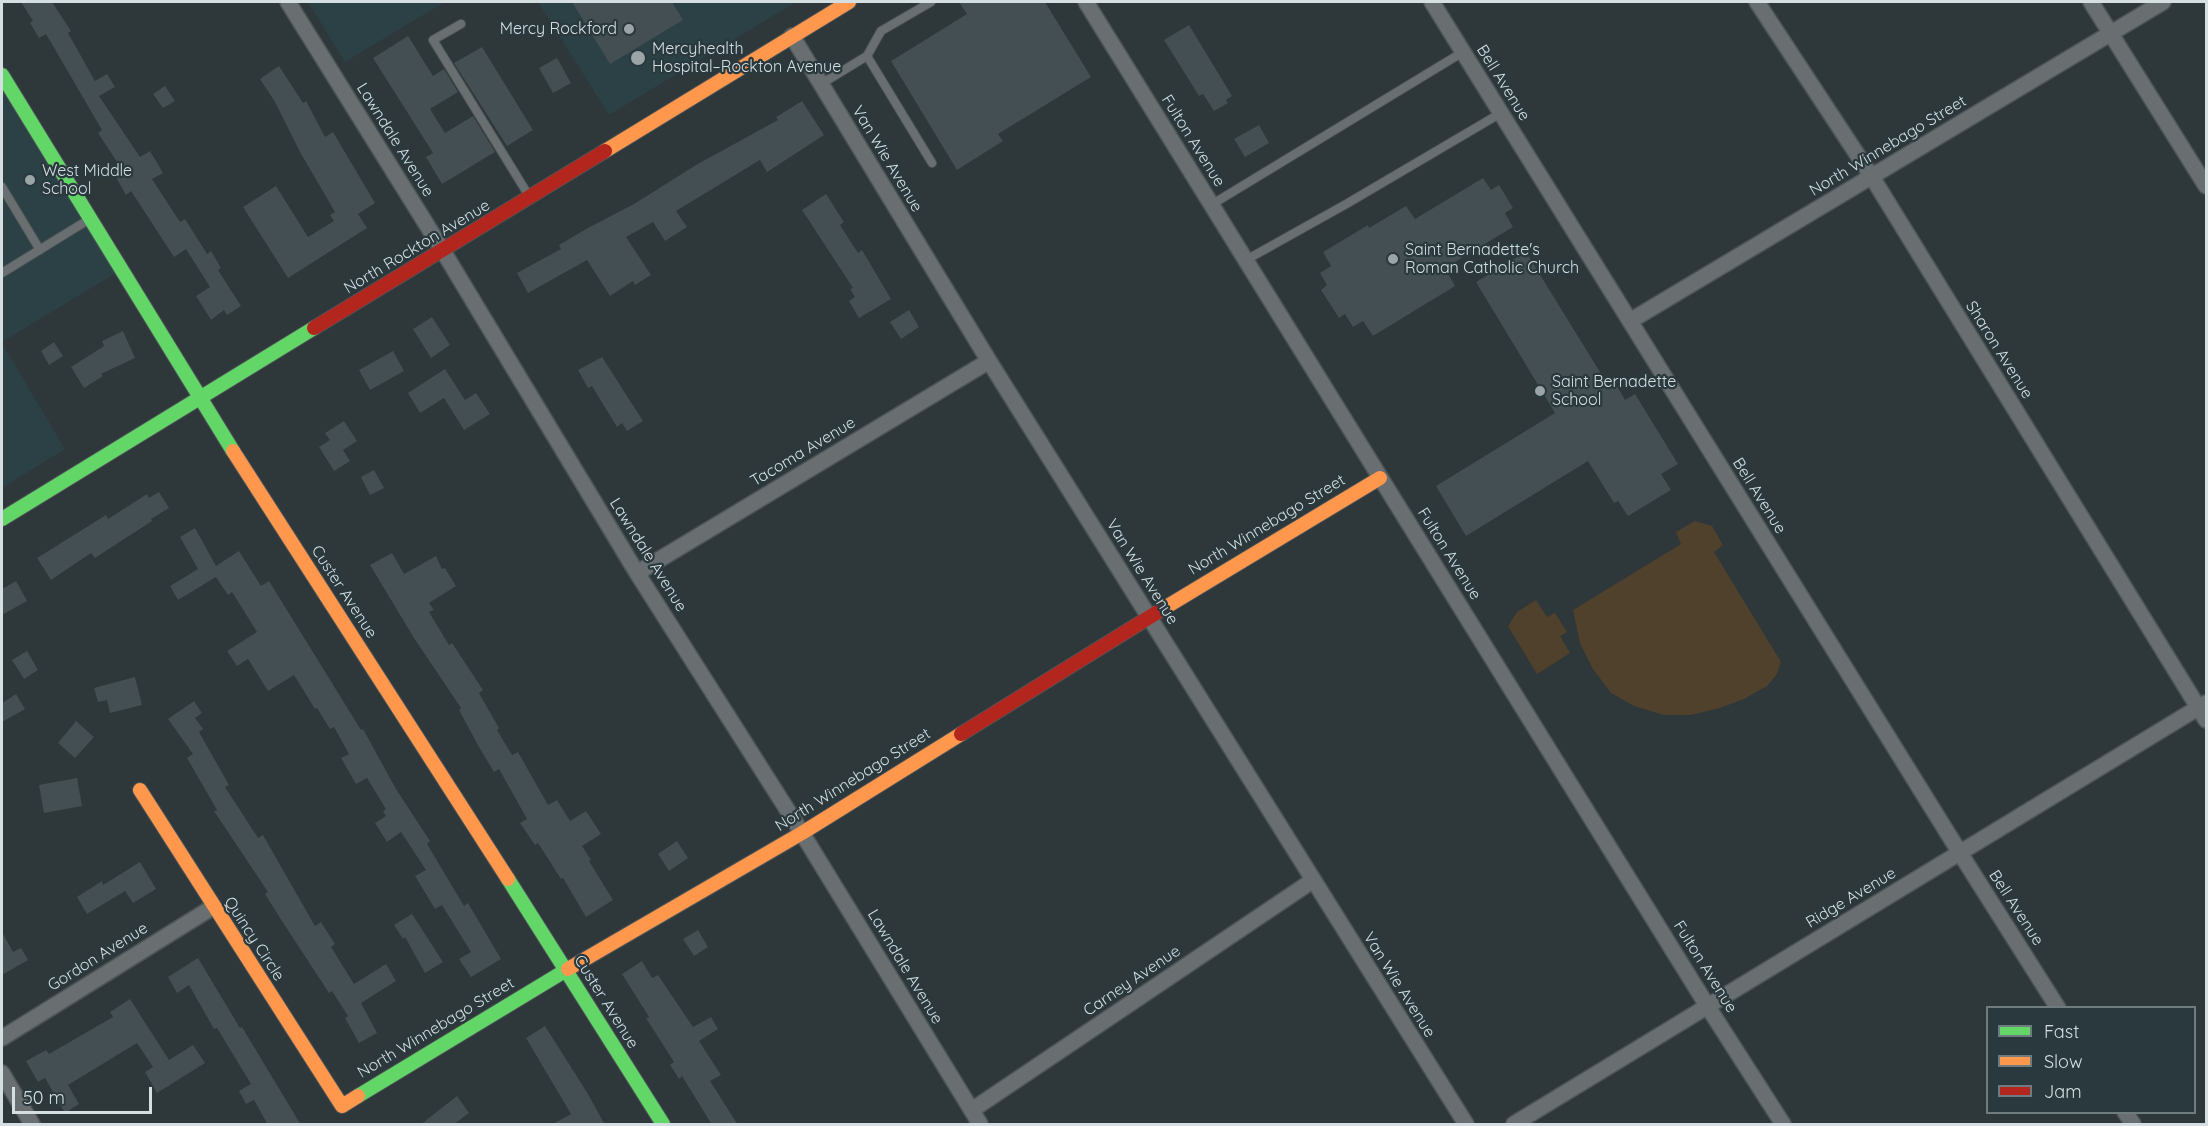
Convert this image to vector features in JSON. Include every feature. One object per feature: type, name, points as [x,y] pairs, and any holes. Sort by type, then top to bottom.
[{"type":"street","name":"Lawndale Avenue","points":[[288,2],[443,251],[637,573],[802,833],[980,1125]]},
{"type":"street","name":"North Rockton Avenue","points":[[2,519],[849,2]]},
{"type":"street","name":"Fulton Avenue","points":[[1086,2],[1783,1125]]},
{"type":"street","name":"Bell Avenue","points":[[1432,2],[2057,1006]]},
{"type":"street","name":"Sharon Avenue","points":[[1757,2],[1872,177],[2204,710]]},
{"type":"street","points":[[2091,2],[2206,186]]},
{"type":"street","name":"North Winnebago Street","points":[[1630,321],[2163,2]]},
{"type":"street","name":"Van Wie Avenue","points":[[792,36],[988,361],[1466,1125]]},
{"type":"street","name":"Custer Avenue","points":[[2,75],[199,398],[567,970],[663,1125]]},
{"type":"street","name":"Tacoma Avenue","points":[[637,573],[988,361]]},
{"type":"street","name":"North Winnebago Street","points":[[342,1106],[567,970],[802,833],[1149,616],[1380,478]]},
{"type":"street","name":"Ridge Avenue","points":[[1514,1125],[1960,853],[2204,710]]},
{"type":"street","name":"Quincy Circle","points":[[140,790],[342,1106]]},
{"type":"street","name":"Carney Avenue","points":[[972,1110],[1312,881]]},
{"type":"street","name":"Gordon Avenue","points":[[2,1038],[213,907]]},
{"type":"street","points":[[2,1073],[32,1125]]},
{"type":"lane","points":[[821,84],[867,56],[881,31],[931,2]]},
{"type":"lane","points":[[461,24],[434,40],[529,198]]},
{"type":"lane","points":[[1211,205],[1463,52]]},
{"type":"lane","points":[[867,56],[932,163]]},
{"type":"lane","points":[[1245,260],[1348,203],[1501,113]]},
{"type":"lane","points":[[2,187],[40,250]]},
{"type":"lane","points":[[2,273],[89,219]]},
{"type":"shaded area","points":[[308,2],[445,2],[345,62]]},
{"type":"shaded area","name":"Mercyhealth Hospital–Rockton Avenue","points":[[538,2],[796,2],[609,115]]},
{"type":"shaded area","name":"West Middle School","points":[[2,87],[116,273],[2,342]]},
{"type":"shaded area","points":[[2,343],[65,449],[2,488]]},
{"type":"shaded area","points":[[1695,521],[1712,526],[1723,545],[1714,552],[1781,662],[1777,674],[1767,686],[1744,699],[1691,715],[1664,715],[1634,706],[1611,693],[1593,669],[1580,643],[1573,610],[1681,544],[1676,532]]},
{"type":"shaded area","points":[[1536,600],[1547,617],[1555,613],[1567,632],[1560,636],[1570,653],[1537,674],[1508,626],[1517,612]]},
{"type":"building","points":[[21,2],[52,2],[71,31],[68,33],[95,81],[107,74],[115,87],[99,96],[140,157],[150,151],[163,173],[152,179],[180,222],[185,219],[207,254],[211,251],[221,268],[218,270],[241,306],[227,315],[224,310],[211,320],[196,296],[210,287],[186,249],[174,257],[131,191],[126,195],[113,172],[121,168],[98,133],[102,130],[46,34],[39,38],[30,23],[33,21]]},
{"type":"building","name":"Mercy Rockford","points":[[572,2],[672,2],[683,20],[610,64]]},
{"type":"building","points":[[959,2],[1045,2],[1091,77],[998,134],[1003,141],[957,170],[891,61],[967,14]]},
{"type":"building","points":[[1189,25],[1232,96],[1226,100],[1228,103],[1214,111],[1203,94],[1199,96],[1164,40]]},
{"type":"building","points":[[408,36],[433,76],[444,69],[458,92],[430,109],[445,133],[473,116],[495,152],[442,184],[426,157],[433,153],[373,58]]},
{"type":"building","points":[[482,47],[533,130],[507,146],[454,63]]},
{"type":"building","points":[[557,58],[571,83],[553,93],[539,68]]},
{"type":"building","points":[[279,66],[303,103],[306,101],[325,137],[333,132],[375,203],[358,214],[367,228],[288,278],[243,207],[276,186],[308,237],[334,221],[330,215],[335,212],[260,79]]},
{"type":"building","points":[[165,86],[175,101],[163,108],[153,94]]},
{"type":"building","points":[[802,101],[824,135],[767,172],[760,160],[676,211],[687,227],[665,241],[653,222],[626,237],[651,275],[635,285],[633,281],[610,296],[587,260],[528,293],[517,273],[561,249],[559,245],[586,229],[634,204],[696,165],[778,120],[776,117]]},
{"type":"building","points":[[1259,125],[1269,143],[1245,157],[1234,139]]},
{"type":"building","name":"Saint Bernadette's Roman Catholic Church","points":[[1483,178],[1491,190],[1499,185],[1513,208],[1505,213],[1513,227],[1445,268],[1455,286],[1373,336],[1363,321],[1353,327],[1345,314],[1339,318],[1321,290],[1327,285],[1320,273],[1331,266],[1323,252],[1368,225],[1369,228],[1406,206],[1415,219]]},
{"type":"building","points":[[826,194],[844,222],[840,225],[858,253],[862,250],[891,299],[859,318],[849,301],[855,297],[850,289],[853,288],[802,210]]},
{"type":"building","points":[[1526,252],[1608,385],[1614,381],[1625,400],[1635,394],[1678,464],[1661,474],[1671,490],[1628,516],[1618,501],[1614,503],[1588,461],[1466,536],[1436,486],[1555,413],[1476,282]]},
{"type":"building","points":[[909,310],[919,327],[901,339],[890,322]]},
{"type":"building","points":[[432,317],[450,345],[431,358],[413,329]]},
{"type":"building","points":[[123,331],[135,358],[101,374],[103,376],[84,388],[71,367],[104,346],[102,341]]},
{"type":"building","points":[[54,342],[63,356],[49,365],[41,351]]},
{"type":"building","points":[[393,351],[404,371],[370,390],[359,370]]},
{"type":"building","points":[[602,357],[643,421],[627,431],[622,423],[617,427],[592,386],[588,388],[578,370]]},
{"type":"building","points":[[445,369],[465,400],[476,393],[490,414],[464,430],[444,398],[420,413],[408,393]]},
{"type":"building","points":[[344,421],[357,441],[343,450],[350,461],[334,471],[319,447],[330,440],[325,433]]},
{"type":"building","points":[[374,470],[384,488],[370,495],[361,477]]},
{"type":"building","points":[[159,492],[169,508],[95,558],[91,553],[51,580],[37,558],[106,515],[108,519],[147,494],[149,498]]},
{"type":"building","points":[[195,528],[216,566],[239,551],[261,586],[269,581],[361,730],[363,729],[396,789],[430,841],[427,844],[464,906],[468,903],[501,959],[471,977],[459,959],[471,952],[442,905],[435,909],[415,876],[426,870],[401,832],[387,842],[375,823],[386,816],[383,811],[386,809],[367,778],[356,784],[341,758],[349,754],[334,727],[330,729],[294,675],[268,691],[248,659],[237,666],[227,651],[257,632],[232,592],[228,595],[216,577],[178,600],[170,586],[198,569],[180,537]]},
{"type":"building","points":[[392,553],[404,574],[436,556],[442,569],[445,568],[456,586],[429,603],[434,610],[429,612],[449,645],[452,643],[483,690],[479,693],[499,728],[497,730],[512,755],[518,752],[548,805],[557,800],[570,821],[586,811],[601,834],[582,846],[613,900],[586,917],[563,878],[561,879],[538,843],[535,845],[520,823],[527,819],[499,769],[494,772],[459,710],[461,708],[414,638],[370,565]]},
{"type":"building","points":[[16,581],[27,601],[2,615],[2,589]]},
{"type":"building","points":[[27,651],[38,670],[24,679],[12,660]]},
{"type":"building","points":[[135,677],[142,705],[110,713],[107,700],[98,702],[94,688]]},
{"type":"building","points":[[16,694],[25,709],[2,722],[2,703]]},
{"type":"building","points":[[194,701],[202,713],[195,718],[203,729],[199,732],[229,785],[225,787],[258,838],[263,835],[315,926],[321,922],[335,944],[331,947],[354,984],[386,964],[396,981],[361,1003],[377,1033],[359,1043],[345,1018],[348,1016],[332,991],[329,993],[265,894],[268,892],[214,811],[217,810],[187,758],[193,754],[168,719]]},
{"type":"building","points":[[76,721],[94,737],[75,758],[58,743]]},
{"type":"building","points":[[77,778],[82,806],[44,813],[39,785]]},
{"type":"building","points":[[677,841],[688,858],[669,871],[658,854]]},
{"type":"building","points":[[140,862],[156,889],[133,903],[125,891],[87,914],[77,897],[102,881],[103,885]]},
{"type":"building","points":[[412,914],[443,962],[425,973],[405,937],[403,939],[394,925]]},
{"type":"building","points":[[698,930],[708,947],[694,956],[683,939]]},
{"type":"building","points":[[2,932],[13,952],[21,948],[28,960],[2,975]]},
{"type":"building","points":[[198,958],[301,1125],[268,1125],[254,1100],[246,1104],[239,1091],[251,1084],[217,1028],[214,1029],[189,985],[177,993],[168,977]]},
{"type":"building","points":[[642,961],[652,978],[658,975],[693,1027],[711,1017],[718,1029],[699,1041],[721,1075],[710,1081],[738,1125],[712,1125],[682,1076],[679,1079],[670,1065],[674,1062],[622,974]]},
{"type":"building","points":[[130,999],[169,1060],[193,1045],[205,1063],[157,1093],[145,1072],[153,1067],[137,1043],[68,1085],[79,1104],[65,1113],[45,1078],[38,1082],[26,1061],[46,1050],[49,1054],[113,1017],[110,1012]]},
{"type":"building","points":[[545,1026],[605,1125],[551,1125],[571,1114],[526,1038]]},
{"type":"building","points":[[457,1096],[469,1113],[453,1125],[420,1125]]},
{"type":"traffic: fast","points":[[2,75],[233,451]]},
{"type":"traffic: fast","points":[[2,519],[314,328]]},
{"type":"traffic: fast","points":[[508,879],[663,1124]]},
{"type":"traffic: fast","points":[[358,1096],[568,969]]},
{"type":"traffic: slow","points":[[605,151],[849,2]]},
{"type":"traffic: slow","points":[[233,451],[508,879]]},
{"type":"traffic: slow","points":[[1161,610],[1380,478]]},
{"type":"traffic: slow","points":[[568,969],[802,833],[961,734]]},
{"type":"traffic: slow","points":[[140,790],[342,1106],[358,1096]]},
{"type":"traffic: jam","points":[[314,328],[605,151]]},
{"type":"traffic: jam","points":[[961,734],[1161,610]]},
{"type":"place","name":"Mercy Rockford","points":[[629,29]]},
{"type":"place","name":"Mercyhealth Hospital–Rockton Avenue","points":[[638,58]]},
{"type":"place","name":"West Middle School","points":[[30,180]]},
{"type":"place","name":"Saint Bernadette's Roman Catholic Church","points":[[1393,259]]},
{"type":"place","name":"Saint Bernadette School","points":[[1540,391]]}]
